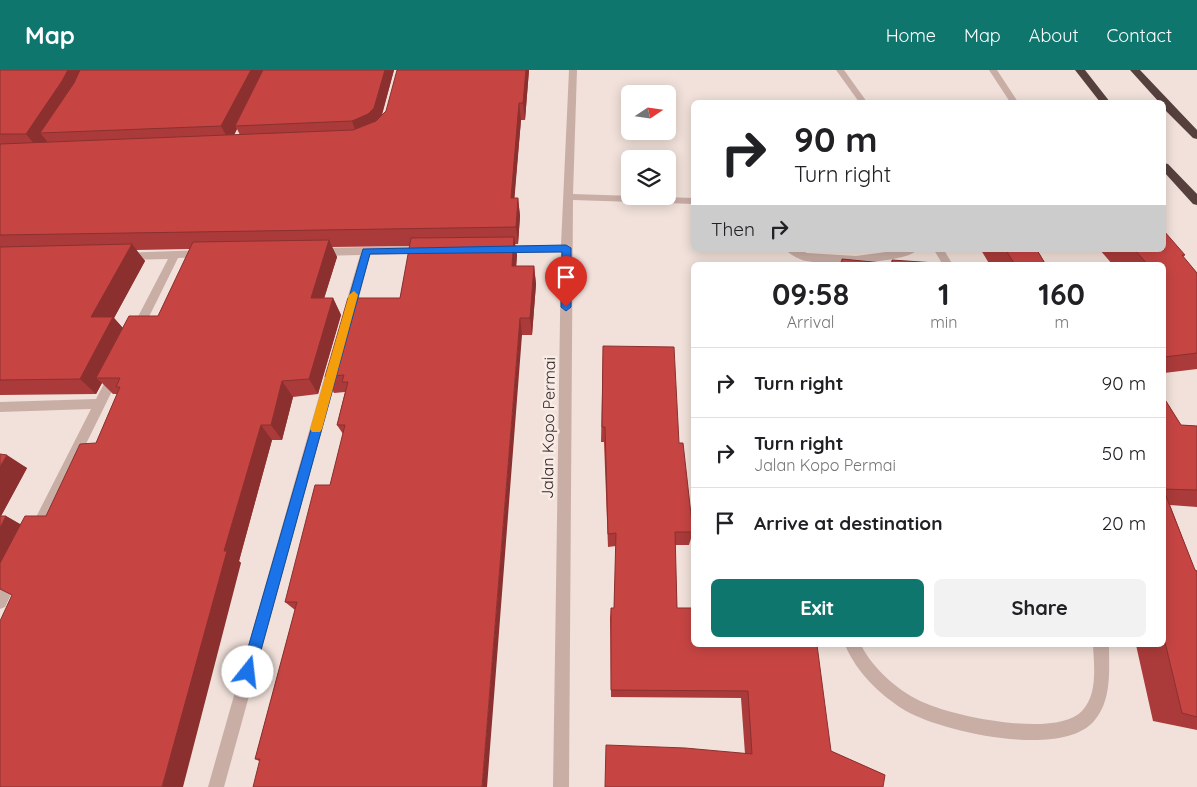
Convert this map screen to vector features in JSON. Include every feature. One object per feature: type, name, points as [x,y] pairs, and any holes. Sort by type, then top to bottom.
[{"type":"highway","points":[[1080,70],[1103,100]]},
{"type":"highway","points":[[1135,70],[1161,100]]},
{"type":"highway","points":[[1166,105],[1197,136]]},
{"type":"highway","points":[[1166,168],[1197,202]]},
{"type":"street","name":"Jalan Kopo Permai","points":[[560,787],[566,248],[572,70]]},
{"type":"street","points":[[840,70],[862,100]]},
{"type":"street","points":[[992,70],[1013,100]]},
{"type":"street","points":[[568,198],[691,202]]},
{"type":"street","points":[[489,249],[566,248]]},
{"type":"street","points":[[309,252],[432,250]]},
{"type":"street","points":[[344,328],[366,251]]},
{"type":"street","points":[[794,252],[805,261],[856,260],[906,252]]},
{"type":"street","points":[[130,342],[175,254]]},
{"type":"street","points":[[109,256],[213,254]]},
{"type":"street","points":[[216,787],[336,356]]},
{"type":"street","points":[[31,540],[122,360]]},
{"type":"street","points":[[0,407],[100,404]]},
{"type":"street","points":[[0,602],[18,566]]},
{"type":"street","points":[[854,647],[869,671],[888,689],[920,710],[969,723],[1015,732],[1050,734],[1080,723],[1092,710],[1101,691],[1101,647]]},
{"type":"building","points":[[0,70],[68,70],[26,134],[0,134]]},
{"type":"building","points":[[80,70],[251,70],[221,126],[40,133],[74,83]]},
{"type":"building","points":[[263,70],[385,70],[374,108],[368,114],[352,121],[235,126]]},
{"type":"building","points":[[397,70],[526,70],[523,103],[519,103],[511,198],[518,198],[516,227],[0,235],[0,144],[353,130],[376,121],[386,111]]},
{"type":"building","points":[[1166,233],[1185,255],[1182,255],[1197,273],[1197,353],[1166,357],[1166,262],[1145,262],[1137,252],[1166,252]]},
{"type":"building","points":[[514,237],[512,266],[534,266],[530,318],[520,318],[482,787],[253,787],[260,759],[255,759],[297,602],[285,602],[315,485],[330,485],[345,425],[337,425],[348,382],[342,382],[344,375],[325,377],[348,298],[400,298],[411,238]]},
{"type":"building","points":[[329,240],[311,298],[333,298],[309,379],[282,381],[271,425],[261,425],[224,551],[227,551],[162,787],[0,787],[0,621],[12,595],[0,589],[0,563],[25,516],[46,516],[80,444],[96,443],[120,387],[116,387],[120,378],[96,378],[129,316],[158,316],[193,242]]},
{"type":"building","points":[[132,244],[91,317],[113,317],[80,379],[0,380],[0,247]]},
{"type":"building","points":[[1007,252],[1038,252],[1044,262],[1013,262]]},
{"type":"building","points":[[842,259],[873,262],[842,262]]},
{"type":"building","points":[[892,260],[921,262],[892,262]]},
{"type":"building","points":[[603,346],[674,347],[679,443],[683,443],[691,514],[691,532],[675,532],[677,608],[691,608],[691,647],[817,647],[831,751],[885,775],[883,787],[605,787],[606,745],[685,748],[752,754],[748,691],[611,690],[611,608],[614,608],[616,533],[608,534],[605,427],[602,427]]},
{"type":"building","points":[[1166,401],[1181,425],[1197,426],[1197,490],[1166,489]]},
{"type":"building","points":[[0,454],[7,455],[0,467]]},
{"type":"building","points":[[1166,496],[1197,571],[1197,717],[1182,713],[1166,646]]},
{"type":"building","points":[[0,516],[6,516],[0,528]]},
{"type":"slow traffic","points":[[316,429],[354,295]]},
{"type":"route","points":[[248,672],[366,251],[566,248],[566,307]]}]
